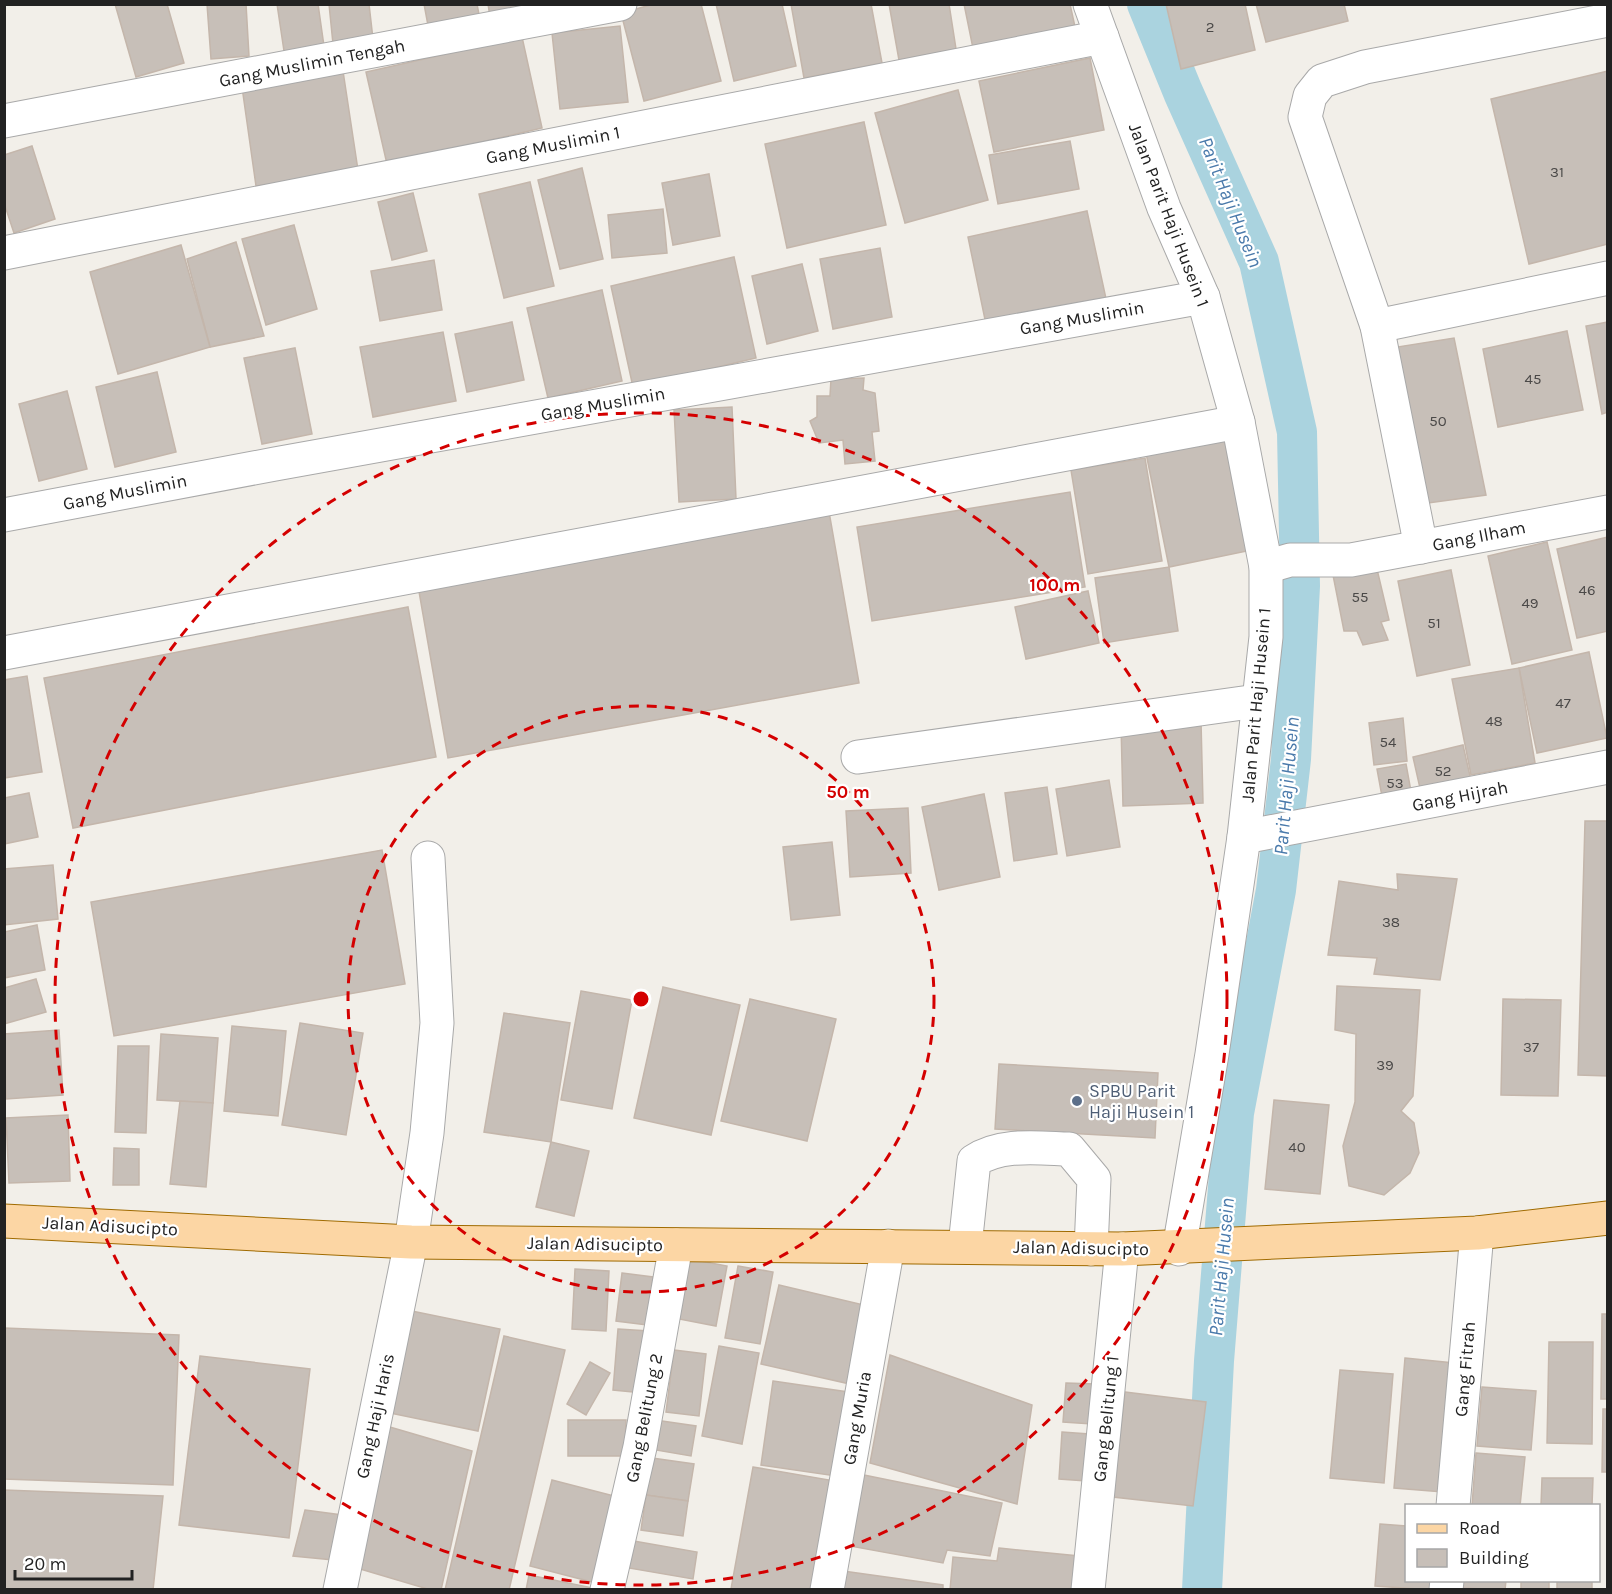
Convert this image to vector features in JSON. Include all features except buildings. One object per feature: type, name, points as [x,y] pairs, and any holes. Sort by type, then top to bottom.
[{"type":"main road","points":[[1477,1233],[1608,1218]]},
{"type":"main road","name":"Jalan Adisucipto","points":[[4,1221],[411,1242],[1106,1249],[1183,1248],[1477,1233]]},
{"type":"street","name":"Gang Muslimin Tengah","points":[[4,121],[620,4]]},
{"type":"street","name":"Jalan Parit Haji Husein 1","points":[[1090,4],[1164,208],[1203,297],[1278,563],[1257,701],[1257,835],[1212,1054],[1183,1248]]},
{"type":"street","points":[[1421,547],[1377,326],[1305,117],[1310,96],[1322,81],[1365,67],[1608,20]]},
{"type":"street","name":"Gang Muslimin 1","points":[[4,253],[1102,37]]},
{"type":"street","points":[[1377,326],[1608,278]]},
{"type":"street","name":"Gang Muslimin","points":[[4,515],[1203,297]]},
{"type":"street","points":[[4,653],[1238,422]]},
{"type":"street","name":"Gang Ilham","points":[[1278,563],[1351,560],[1608,512]]},
{"type":"street","points":[[858,757],[1257,701]]},
{"type":"street","name":"Gang Hijrah","points":[[1257,835],[1608,767]]},
{"type":"street","name":"Gang Haji Haris","points":[[340,1590],[411,1242],[427,1133],[437,1023],[428,858]]},
{"type":"street","name":"Gang Belitung 1","points":[[965,1246],[974,1161],[989,1151],[1033,1147],[1069,1149],[1094,1179],[1106,1249],[1088,1590]]},
{"type":"street","name":"Gang Fitrah","points":[[1453,1504],[1477,1233]]},
{"type":"street","name":"Gang Belitung 2","points":[[607,1590],[639,1447],[676,1245]]},
{"type":"street","name":"Gang Muria","points":[[827,1590],[888,1246]]},
{"type":"waterway","name":"Parit Haji Husein","points":[[1147,4],[1183,92],[1259,262],[1297,432],[1300,586],[1291,759],[1276,890],[1234,1113],[1214,1361],[1202,1590]]},
{"type":"place","name":"SPBU Parit Haji Husein 1","points":[[1077,1101]]}]
